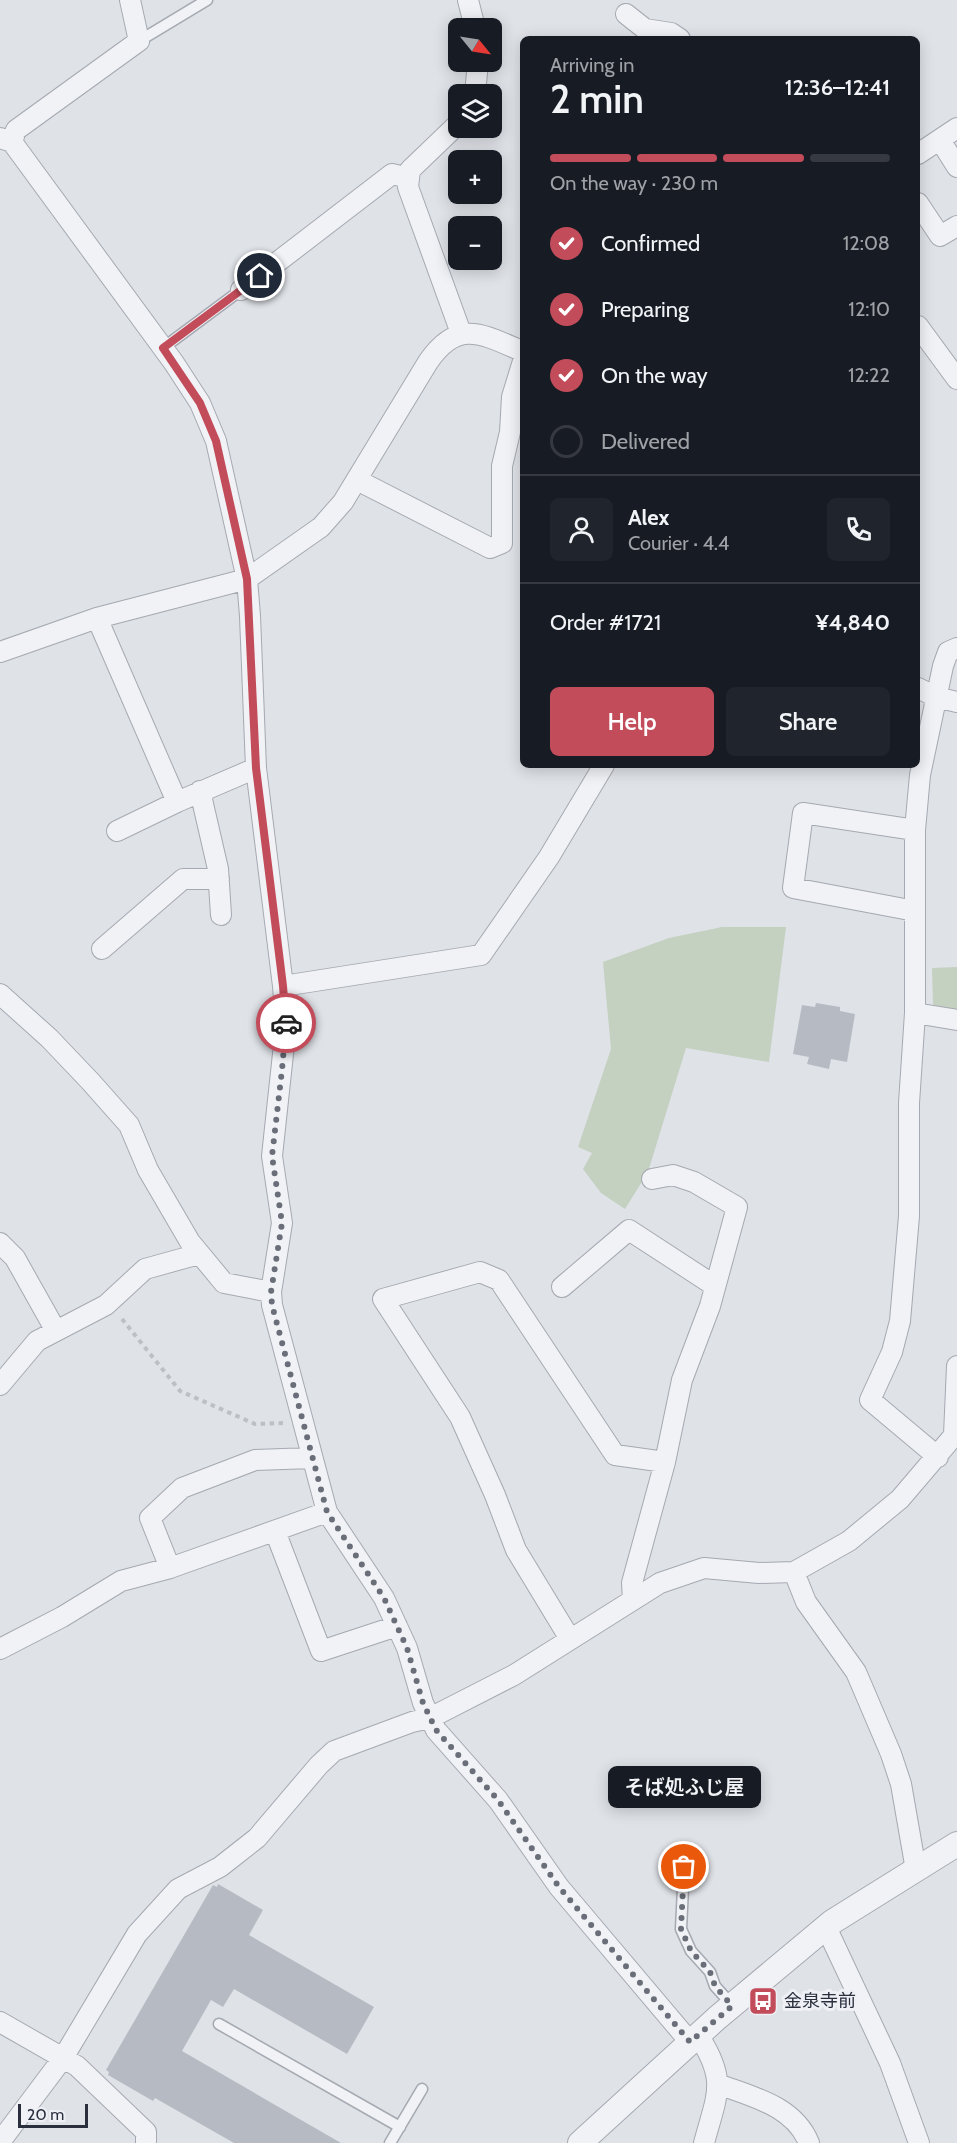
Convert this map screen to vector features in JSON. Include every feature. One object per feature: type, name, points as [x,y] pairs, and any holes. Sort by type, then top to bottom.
[{"type":"street","points":[[130,0],[139,41],[16,130],[6,140],[163,348],[200,403],[216,441],[247,579],[256,768],[286,1026],[272,1156],[282,1223],[271,1292],[272,1305],[302,1422],[327,1512],[384,1598],[407,1648],[423,1703],[436,1730],[498,1800],[559,1887],[712,2057],[718,2084],[704,2143]]},
{"type":"street","points":[[468,0],[472,18]]},
{"type":"street","points":[[626,14],[645,29],[675,36]]},
{"type":"street","points":[[920,153],[957,128]]},
{"type":"street","points":[[448,134],[410,170],[408,187],[461,333]]},
{"type":"street","points":[[940,140],[957,167]]},
{"type":"street","points":[[241,290],[392,174],[409,178]]},
{"type":"street","points":[[920,206],[940,236],[957,226]]},
{"type":"street","points":[[920,329],[957,380]]},
{"type":"street","points":[[0,652],[96,618],[247,579],[321,527],[343,502],[437,348],[450,337],[461,333],[486,336],[520,349]]},
{"type":"street","points":[[357,480],[490,548],[502,543],[502,466],[510,432],[512,397],[520,371]]},
{"type":"street","points":[[96,618],[177,802]]},
{"type":"street","points":[[938,1457],[870,1400],[892,1352],[900,1321],[909,1216],[909,1103],[915,1013],[915,830],[920,775],[936,697],[948,652],[956,643]]},
{"type":"street","points":[[920,689],[936,697],[957,702]]},
{"type":"street","points":[[117,831],[200,791],[256,768]]},
{"type":"street","points":[[283,986],[482,956],[549,857],[602,768]]},
{"type":"street","points":[[200,791],[219,879],[221,915]]},
{"type":"street","points":[[915,830],[803,813],[793,888],[915,911]]},
{"type":"street","points":[[102,949],[183,879],[219,879]]},
{"type":"street","points":[[0,994],[49,1038],[129,1125],[148,1170],[190,1242],[224,1283],[271,1292]]},
{"type":"street","points":[[915,1013],[957,1020]]},
{"type":"street","points":[[633,1600],[632,1583],[665,1462],[682,1380],[710,1306],[737,1207],[694,1182],[673,1175],[652,1179]]},
{"type":"street","points":[[562,1287],[629,1230],[715,1286]]},
{"type":"street","points":[[0,1243],[15,1258],[56,1331]]},
{"type":"street","points":[[0,1385],[37,1341],[109,1303],[145,1269],[199,1254]]},
{"type":"street","points":[[570,1639],[516,1550],[495,1495],[460,1416],[383,1299],[480,1272],[499,1280],[615,1455],[665,1462]]},
{"type":"street","points":[[0,2142],[63,2058],[137,1934],[178,1889],[220,1867],[257,1838],[318,1765],[334,1751],[412,1722],[430,1718],[514,1675],[660,1583],[704,1568],[759,1573],[794,1572],[849,1541],[900,1499],[956,1434],[957,1366]]},
{"type":"street","points":[[170,1568],[150,1518],[182,1488],[255,1460],[312,1458]]},
{"type":"street","points":[[0,1649],[62,1617],[121,1581],[170,1568],[327,1512]]},
{"type":"street","points":[[275,1531],[321,1651],[397,1626]]},
{"type":"street","points":[[794,1572],[806,1602],[856,1672],[891,1754],[901,1784],[916,1870]]},
{"type":"street","points":[[580,2143],[694,2039],[826,1927],[957,1844]]},
{"type":"street","points":[[826,1927],[890,2064],[919,2143]]},
{"type":"street","points":[[0,2022],[77,2066],[146,2132],[146,2143]]},
{"type":"street","points":[[718,2084],[764,2100],[790,2116],[803,2129],[809,2143]]},
{"type":"lane","points":[[139,41],[207,0]]},
{"type":"lane","points":[[163,348],[241,290]]},
{"type":"lane","points":[[684,1867],[681,1929],[691,1951],[710,1972],[715,1986],[732,2006]]},
{"type":"lane","points":[[219,2024],[400,2127]]},
{"type":"lane","points":[[390,2143],[422,2089]]},
{"type":"path","points":[[109,1303],[180,1390],[255,1424],[302,1422]]},
{"type":"green space","points":[[722,927],[786,927],[769,1062],[686,1048],[648,1172],[625,1209],[601,1193],[583,1169],[592,1153],[578,1147],[611,1049],[603,962],[669,938]]},
{"type":"green space","points":[[957,967],[957,1010],[936,1006],[933,1004],[932,968]]},
{"type":"building","points":[[816,1003],[840,1007],[840,1011],[855,1014],[847,1062],[831,1059],[829,1069],[807,1064],[809,1057],[793,1054],[802,1005],[815,1007]]},
{"type":"building","points":[[218,1884],[263,1910],[249,1935],[374,2007],[347,2054],[234,1989],[223,2007],[211,2000],[182,2051],[341,2143],[234,2143],[155,2098],[153,2101],[108,2075],[109,2072],[106,2070],[213,1885],[217,1887]]},
{"type":"way so far","points":[[286,1023],[272,1156],[282,1223],[271,1292],[272,1305],[327,1512],[384,1598],[407,1648],[423,1703],[436,1730],[498,1800],[559,1887],[690,2042],[732,2006],[715,1986],[710,1972],[691,1951],[681,1929],[684,1867]]},
{"type":"place","name":"そば処ふじ屋","points":[[684,1867]]},
{"type":"place","name":"金泉寺前","points":[[763,2001]]},
{"type":"route","points":[[260,276],[163,348],[200,403],[216,441],[247,579],[256,768],[286,1023]]}]
